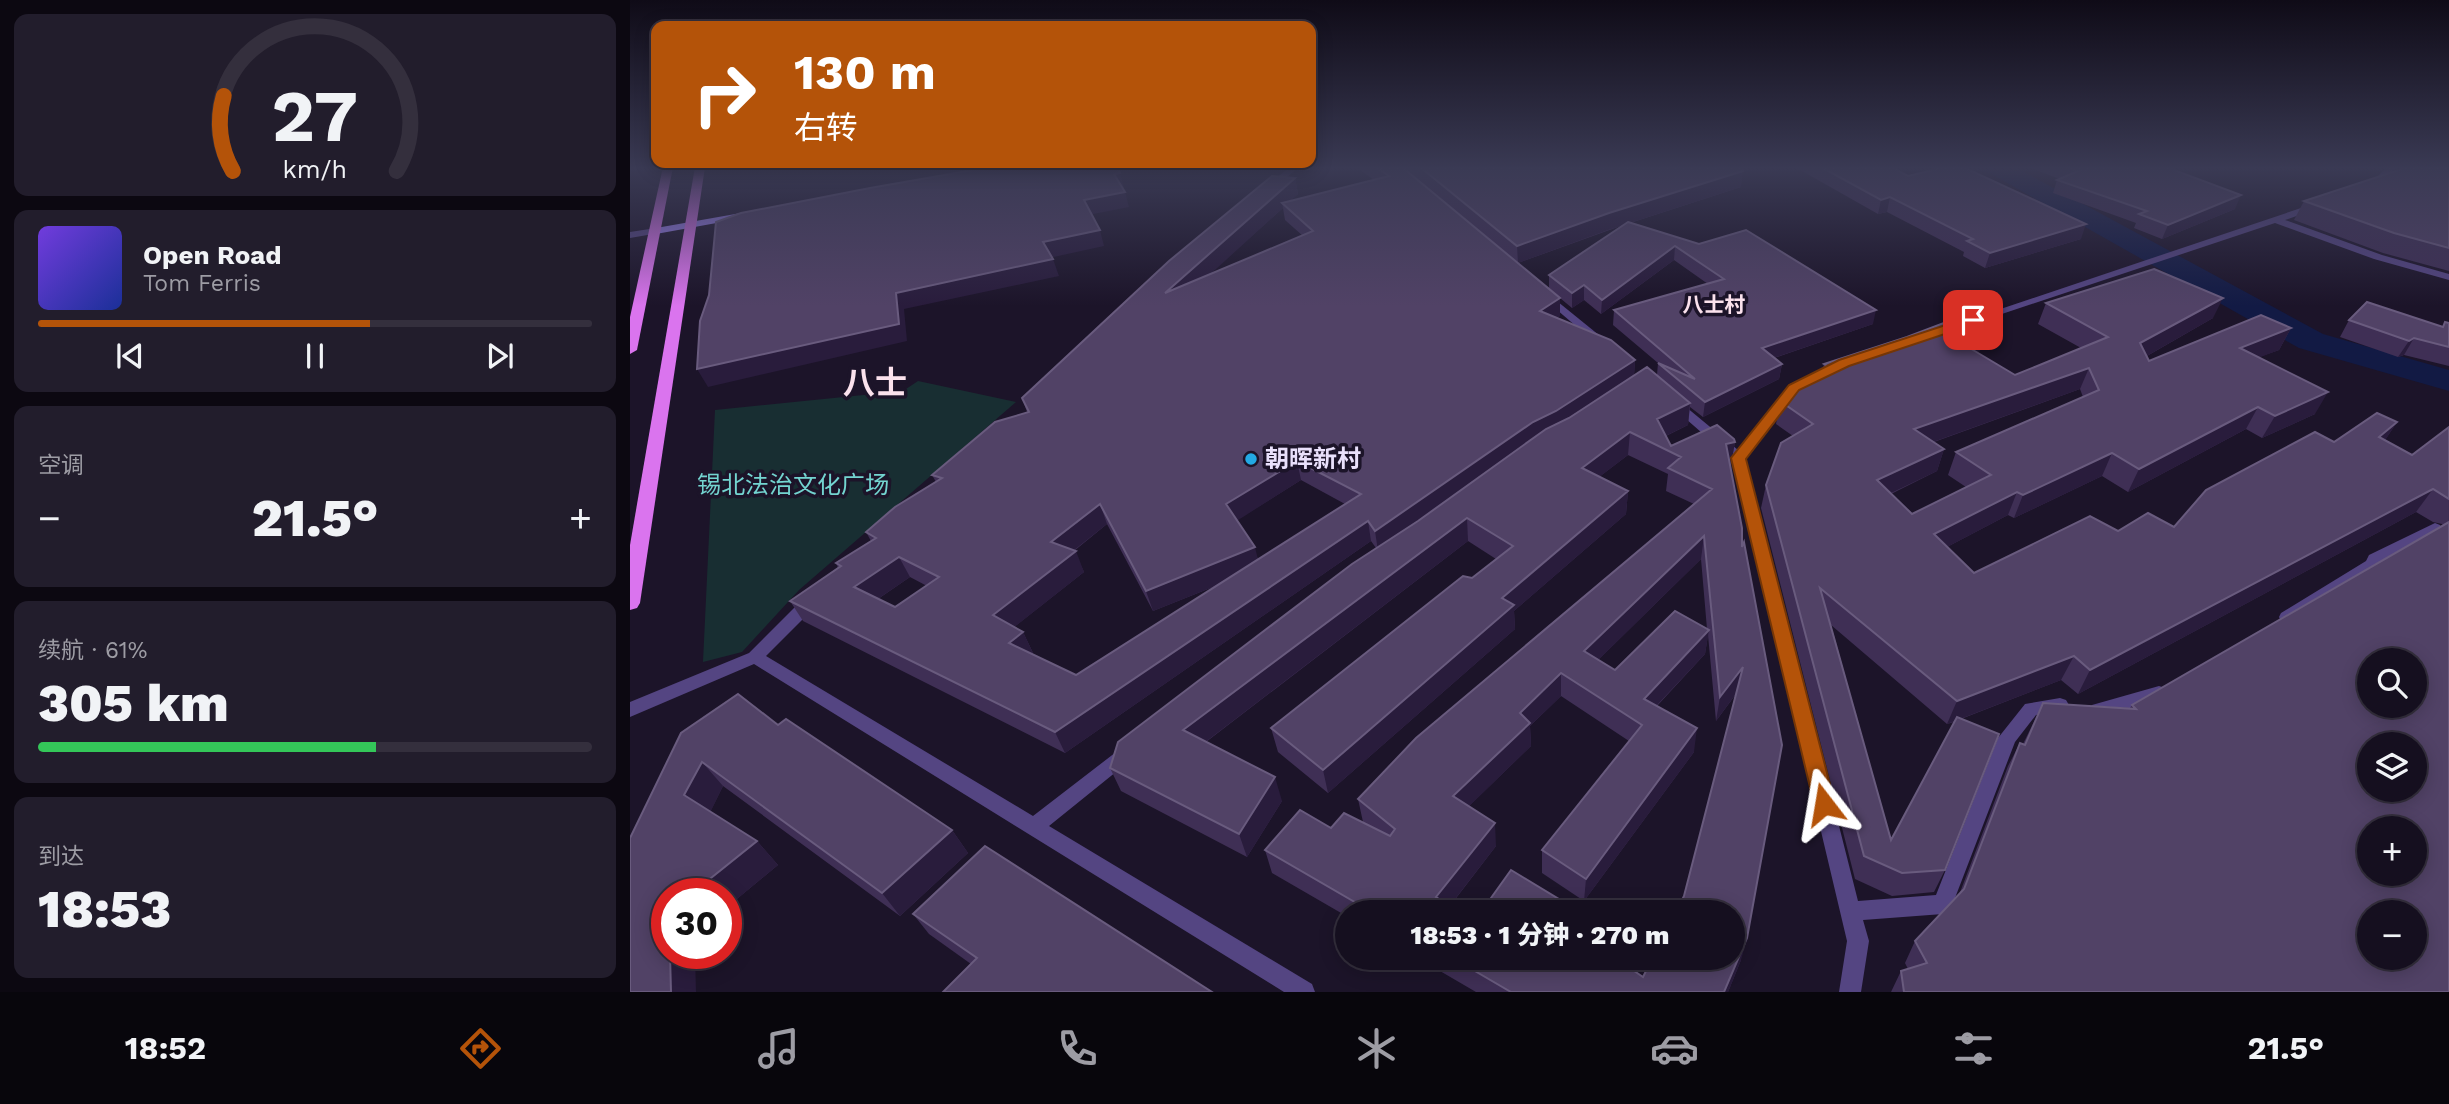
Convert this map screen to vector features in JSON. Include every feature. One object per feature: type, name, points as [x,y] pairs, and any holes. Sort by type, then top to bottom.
[{"type":"main road","points":[[630,350],[659,213]]},
{"type":"main road","points":[[630,603],[693,213]]},
{"type":"main road","points":[[656,231],[745,215]]},
{"type":"street","points":[[1934,333],[2296,213]]},
{"type":"street","points":[[2277,220],[2378,257],[2449,277]]},
{"type":"street","points":[[630,235],[656,231]]},
{"type":"street","points":[[1530,282],[1614,353]]},
{"type":"street","points":[[1739,458],[1794,387],[1844,363]]},
{"type":"street","points":[[1666,397],[1739,458],[1858,941],[1850,992]]},
{"type":"street","points":[[2276,626],[2374,564],[2374,559],[2435,528]]},
{"type":"street","points":[[630,710],[755,657],[823,588]]},
{"type":"street","points":[[755,657],[1304,992]]},
{"type":"street","points":[[1851,911],[1943,904],[2007,737],[2031,709],[2051,704],[2105,710],[2155,695],[2175,684]]},
{"type":"street","points":[[1034,827],[1140,742]]},
{"type":"green space","name":"锡北法治文化广场","points":[[918,381],[1016,402],[799,590],[742,652],[703,662],[715,410],[903,391]]},
{"type":"building","points":[[740,213],[1091,213],[1100,230],[1043,242],[1053,259],[896,293],[899,324],[697,369],[700,321],[709,295],[716,222]]},
{"type":"building","points":[[1227,213],[1255,213],[1165,293],[1313,231],[1293,213],[1458,213],[1560,298],[1540,311],[1611,340],[1635,360],[1556,411],[1533,422],[1375,531],[1368,521],[1055,732],[790,601],[841,566],[836,563],[876,538],[866,532],[895,507],[942,478],[932,475],[995,422],[1029,412],[1022,398],[1169,261]],"holes":[[[1297,461],[1361,494],[1076,675],[1009,643],[1023,632],[993,615],[1076,551],[1051,542],[1100,504],[1146,591],[1255,547],[1226,504]],[[899,557],[939,577],[895,607],[854,587]]]},
{"type":"building","points":[[1477,213],[1608,213],[1517,246]]},
{"type":"building","points":[[1922,213],[2063,213],[2086,224],[1990,253],[1967,241],[1973,239]]},
{"type":"building","points":[[2141,213],[2196,213],[2168,225]]},
{"type":"building","points":[[2339,213],[2449,213],[2449,248],[2394,233]]},
{"type":"building","points":[[1628,222],[1699,244],[1746,230],[1876,310],[1762,348],[1782,364],[1705,402],[1658,363],[1695,379],[1614,310],[1724,279],[1675,246],[1602,300],[1584,285],[1572,293],[1549,275]]},
{"type":"building","points":[[2154,269],[2223,298],[2140,343],[2149,361],[2261,315],[2291,328],[2240,348],[2328,392],[2275,416],[2258,407],[2139,469],[2112,453],[2023,495],[2017,492],[1934,534],[1974,573],[2090,516],[2118,531],[2148,513],[2174,527],[2206,490],[2315,432],[2334,442],[2377,413],[2397,422],[2379,437],[2412,455],[2449,427],[2449,499],[2433,489],[2090,670],[2074,656],[1957,701],[1820,588],[1891,840],[1957,717],[1999,734],[1945,870],[1902,873],[1864,856],[1766,485],[1781,443],[1813,424],[1780,401],[1787,392],[1834,370],[1824,364],[1962,316],[1987,330],[1958,341],[2015,375],[2108,337],[2046,303]],"holes":[[[2089,368],[2099,390],[1956,452],[1991,475],[1912,514],[1877,480],[1944,449],[1914,429]]]},
{"type":"building","points":[[2367,302],[2443,327],[2445,322],[2449,323],[2449,347],[2414,338],[2409,341],[2349,320]]},
{"type":"building","points":[[1647,367],[1690,403],[1657,419],[1671,446],[1717,425],[1734,439],[1735,442],[1726,444],[1742,528],[1742,547],[1744,542],[1782,745],[1745,943],[1745,900],[1682,900],[1743,667],[1720,697],[1704,536],[1584,651],[1615,670],[1675,611],[1709,630],[1644,699],[1697,728],[1586,879],[1542,850],[1642,725],[1561,673],[1520,713],[1530,723],[1453,796],[1495,823],[1436,897],[1441,900],[1351,900],[1265,850],[1300,810],[1331,828],[1344,813],[1390,836],[1395,829],[1358,799],[1416,738],[1712,489],[1668,468],[1681,457],[1630,432],[1582,468],[1628,491],[1502,598],[1514,605],[1323,770],[1271,728],[1463,576],[1472,578],[1513,546],[1467,518],[1183,730],[1275,777],[1239,834],[1110,768],[1118,742],[1352,564],[1418,521],[1546,429],[1569,418]]},
{"type":"building","points":[[2449,522],[2449,992],[1904,992],[1901,971],[1927,963],[1915,941],[1964,889],[2020,743],[2025,745],[2043,703],[2136,709],[2132,705]]},
{"type":"building","points":[[738,694],[778,725],[786,719],[952,830],[882,893],[702,762],[684,795],[757,841],[711,878],[651,878],[651,969],[670,969],[671,992],[630,992],[630,838],[681,733]]},
{"type":"building","points":[[985,846],[1212,992],[943,992],[977,958],[913,914]]},
{"type":"building","points":[[1511,870],[1560,900],[1490,900]]},
{"type":"building","points":[[1473,970],[1633,970],[1643,977],[1646,970],[1733,970],[1724,992],[1511,992]]},
{"type":"waterway","points":[[2081,213],[2311,341],[2449,381]]},
{"type":"place","name":"朝晖新村","points":[[1251,459]]},
{"type":"district","name":"八士村","points":[[1714,305]]},
{"type":"district","name":"八士","points":[[875,383]]},
{"type":"route","points":[[1824,804],[1739,458],[1794,387],[1844,363],[1973,320]]}]
